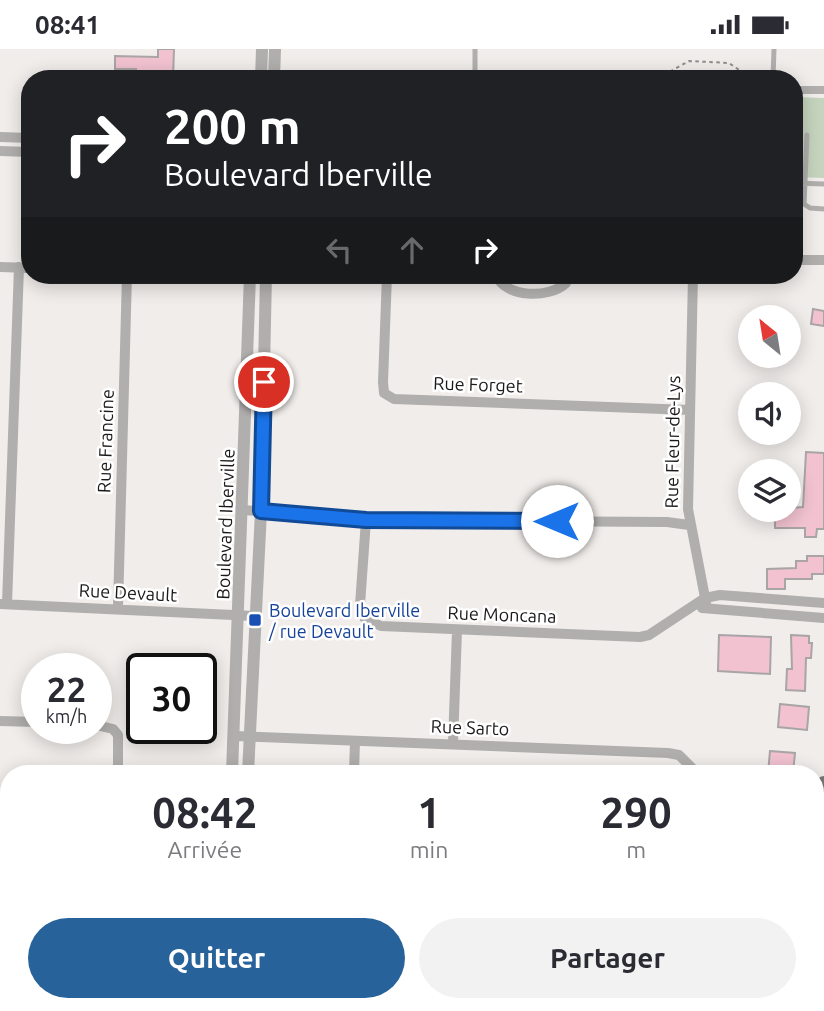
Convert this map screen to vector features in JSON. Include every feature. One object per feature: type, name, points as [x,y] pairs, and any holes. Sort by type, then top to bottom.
[{"type":"street","points":[[261,70],[262,49]]},
{"type":"street","points":[[274,70],[275,49]]},
{"type":"street","points":[[803,90],[824,90]]},
{"type":"street","points":[[0,137],[21,138]]},
{"type":"street","points":[[0,151],[21,152]]},
{"type":"street","points":[[803,260],[824,260]]},
{"type":"street","points":[[0,267],[21,268]]},
{"type":"street","points":[[3,604],[23,284]]},
{"type":"street","name":"Rue Francine","points":[[118,607],[127,284]]},
{"type":"street","name":"Boulevard Iberville","points":[[232,765],[244,510],[250,284]]},
{"type":"street","name":"Boulevard Iberville","points":[[248,765],[261,511],[266,284]]},
{"type":"street","name":"Rue Forget","points":[[387,284],[383,382],[384,393],[394,399],[690,410]]},
{"type":"street","points":[[500,284],[510,291],[553,292],[565,284]]},
{"type":"street","name":"Rue Fleur-de-Lys","points":[[693,284],[689,525],[706,603]]},
{"type":"street","points":[[244,510],[366,520],[667,522],[689,525]]},
{"type":"street","name":"Rue Moncana","points":[[366,520],[360,605],[365,619],[381,626],[640,637],[706,603]]},
{"type":"street","points":[[706,603],[720,595],[824,603]]},
{"type":"street","points":[[706,603],[824,618]]},
{"type":"street","name":"Rue Devault","points":[[3,604],[118,607],[254,616]]},
{"type":"street","points":[[453,744],[457,630]]},
{"type":"street","points":[[0,721],[21,722]]},
{"type":"street","points":[[112,729],[118,735],[118,765]]},
{"type":"street","name":"Rue Sarto","points":[[234,736],[679,755],[689,765]]},
{"type":"street","points":[[354,765],[355,741]]},
{"type":"lane","points":[[475,49],[475,70]]},
{"type":"lane","points":[[773,70],[774,49]]},
{"type":"lane","points":[[807,135],[805,206],[824,209]]},
{"type":"lane","points":[[806,184],[824,184]]},
{"type":"path","points":[[673,70],[689,61],[729,63],[739,70]]},
{"type":"green space","points":[[803,97],[824,98],[824,178],[803,177]]},
{"type":"building","points":[[158,49],[174,49],[173,70],[115,69],[115,56],[158,57]]},
{"type":"building","points":[[813,309],[824,311],[824,326],[811,324]]},
{"type":"building","points":[[806,452],[824,453],[824,529],[817,529],[816,537],[805,537],[805,528],[775,528],[775,522],[801,522]]},
{"type":"building","points":[[807,556],[824,556],[824,574],[812,574],[812,579],[785,579],[785,589],[767,589],[767,569],[796,568],[796,561],[807,561]]},
{"type":"building","points":[[719,635],[771,637],[770,674],[718,671]]},
{"type":"building","points":[[791,635],[809,636],[809,643],[812,643],[811,658],[806,658],[805,691],[786,690],[787,669],[792,669]]},
{"type":"building","points":[[780,704],[809,707],[807,730],[778,727]]},
{"type":"building","points":[[770,751],[795,753],[794,765],[769,765]]},
{"type":"place","name":"Boulevard Iberville / rue Devault","points":[[255,620]]},
{"type":"route","points":[[264,382],[261,511],[366,520],[557,521]]}]
